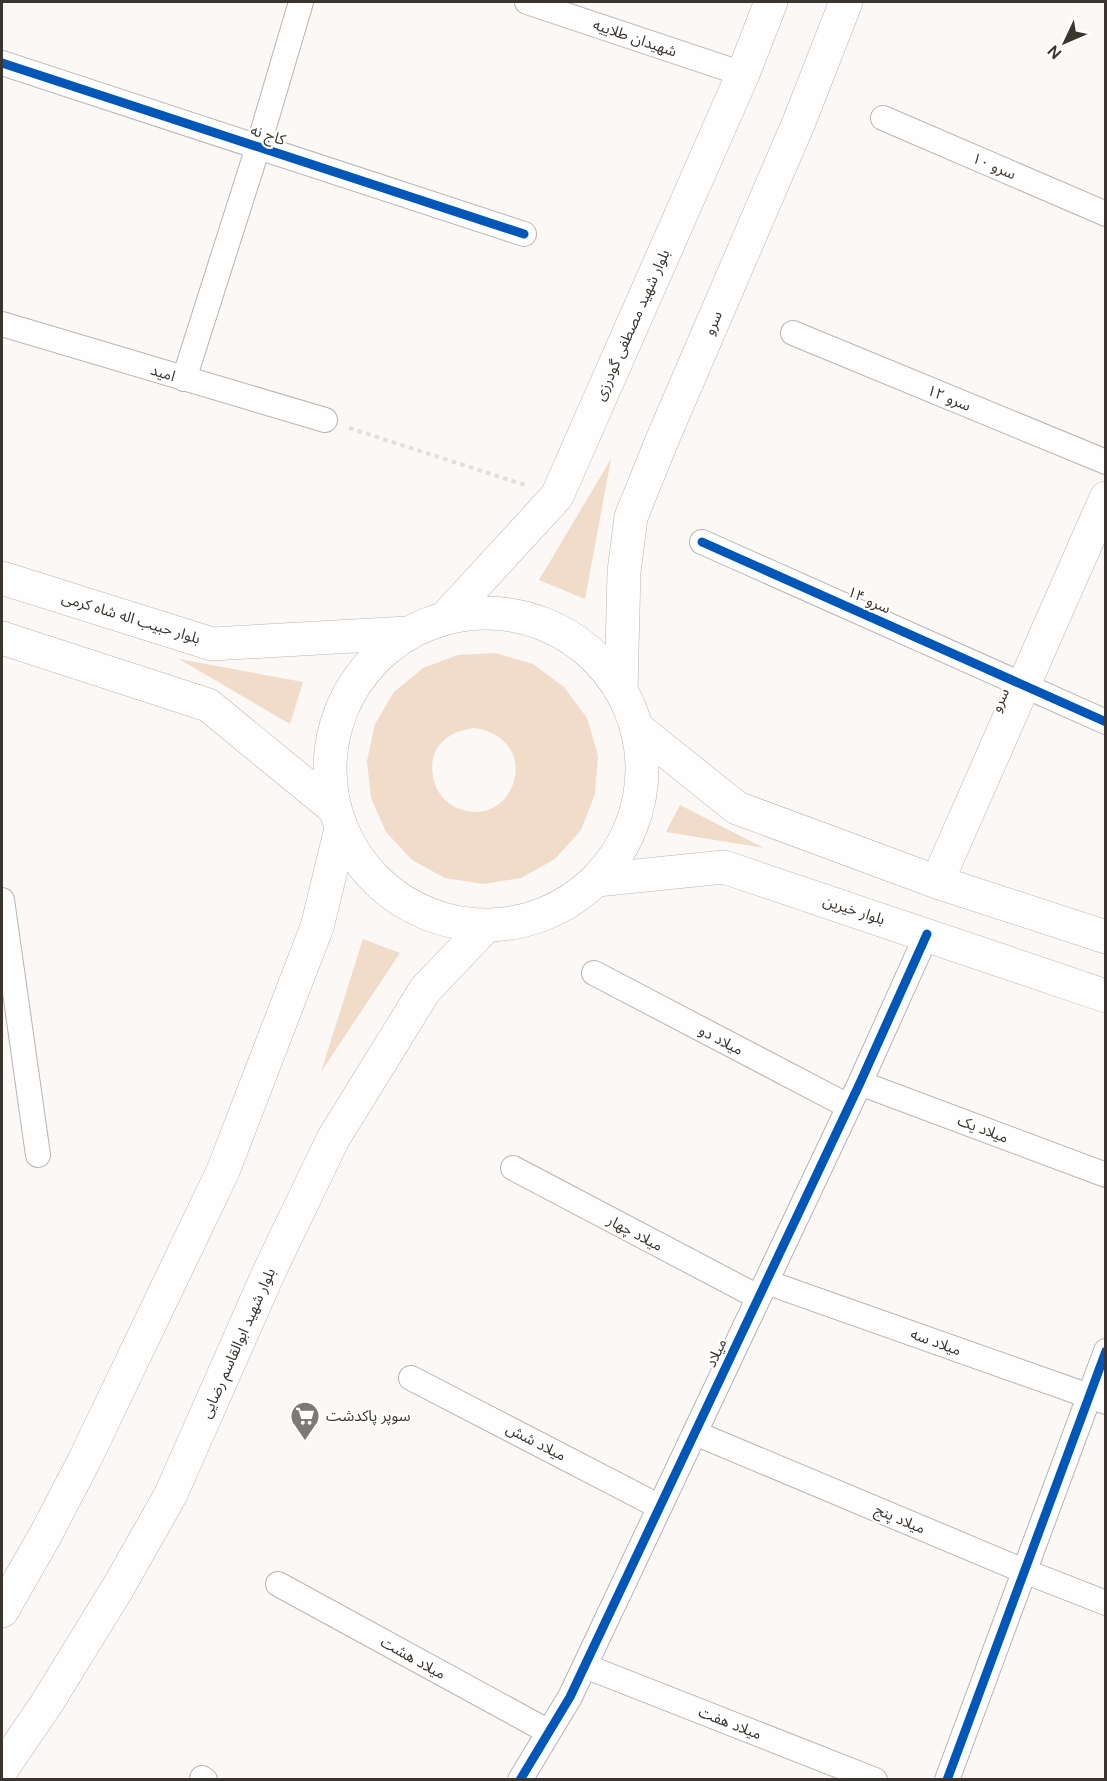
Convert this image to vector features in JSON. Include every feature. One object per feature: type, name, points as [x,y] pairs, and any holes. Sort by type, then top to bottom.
[{"type":"main road","name":"بلوار شهید مصطفی گودرزی","points":[[445,618],[557,496],[743,74],[771,2]]},
{"type":"main road","name":"سرو","points":[[621,690],[624,572],[631,517],[799,122],[846,2]]},
{"type":"main road","name":"سرو","points":[[937,882],[1106,498]]},
{"type":"main road","name":"بلوار حبیب اله شاه کرمی","points":[[2,578],[212,644],[407,633]]},
{"type":"main road","points":[[485,612],[526,618],[563,633],[596,658],[621,690],[637,728],[642,769],[637,810],[621,848],[597,880],[564,905],[526,920],[486,926],[449,921],[415,908],[384,888],[359,861],[338,819],[329,768],[335,728],[350,690],[375,658],[407,633],[445,618],[485,612]]},
{"type":"main road","points":[[2,638],[208,705],[338,819]]},
{"type":"main road","points":[[637,728],[737,808],[937,882],[1106,937]]},
{"type":"main road","points":[[2,1611],[85,1459],[224,1171],[316,927],[338,819]]},
{"type":"main road","name":"بلوار خیرین","points":[[597,880],[724,867],[1106,996]]},
{"type":"main road","name":"بلوار شهید ابوالقاسم رضایی","points":[[2,1769],[47,1703],[119,1586],[171,1494],[269,1272],[333,1139],[425,990],[486,926]]},
{"type":"street","points":[[184,380],[301,2]]},
{"type":"street","name":"شهیدان طلاییه","points":[[526,2],[743,74]]},
{"type":"street","name":"کاج نه","points":[[2,63],[524,234]]},
{"type":"street","name":"سرو ۱۰","points":[[883,118],[1106,214]]},
{"type":"street","name":"امید","points":[[2,324],[184,380],[325,420]]},
{"type":"street","name":"سرو ۱۲","points":[[793,333],[1106,462]]},
{"type":"street","name":"سرو ۱۴","points":[[702,542],[1106,722]]},
{"type":"street","points":[[2,900],[38,1155]]},
{"type":"street","name":"میلاد","points":[[520,1779],[570,1697],[585,1666],[860,1083],[927,934]]},
{"type":"street","name":"میلاد دو","points":[[594,973],[848,1106]]},
{"type":"street","name":"میلاد یک","points":[[860,1083],[1106,1175]]},
{"type":"street","name":"میلاد چهار","points":[[513,1168],[762,1289]]},
{"type":"street","name":"میلاد سه","points":[[762,1289],[1097,1399]]},
{"type":"street","points":[[947,1779],[1024,1571],[1097,1399],[1106,1351]]},
{"type":"street","name":"میلاد شش","points":[[411,1377],[660,1507]]},
{"type":"street","name":"میلاد پنج","points":[[695,1433],[1106,1603]]},
{"type":"street","name":"میلاد هشت","points":[[278,1584],[549,1732]]},
{"type":"street","name":"میلاد هفت","points":[[585,1666],[876,1779]]},
{"type":"path","points":[[325,420],[557,496]]},
{"type":"shaded area","points":[[611,459],[585,599],[539,580]]},
{"type":"shaded area","points":[[495,653],[533,664],[564,687],[587,718],[598,756],[595,794],[581,830],[555,859],[521,878],[483,884],[445,878],[412,860],[386,832],[371,798],[367,761],[375,724],[394,692],[423,668],[458,655]],"holes":[[[475,728],[497,736],[510,749],[515,764],[514,781],[507,796],[494,807],[477,812],[453,806],[437,790],[434,781],[433,760],[440,744],[455,733]]]},
{"type":"shaded area","points":[[179,659],[303,682],[290,724]]},
{"type":"shaded area","points":[[680,805],[764,848],[666,832]]},
{"type":"shaded area","points":[[363,939],[400,953],[321,1072]]},
{"type":"cycle path","points":[[2,63],[524,234]]},
{"type":"cycle path","points":[[702,542],[1106,722]]},
{"type":"cycle path","points":[[520,1780],[570,1697],[860,1083],[927,934]]},
{"type":"cycle path","points":[[947,1780],[1106,1351]]},
{"type":"place","name":"سوپر پاکدشت","points":[[305,1442]]}]
